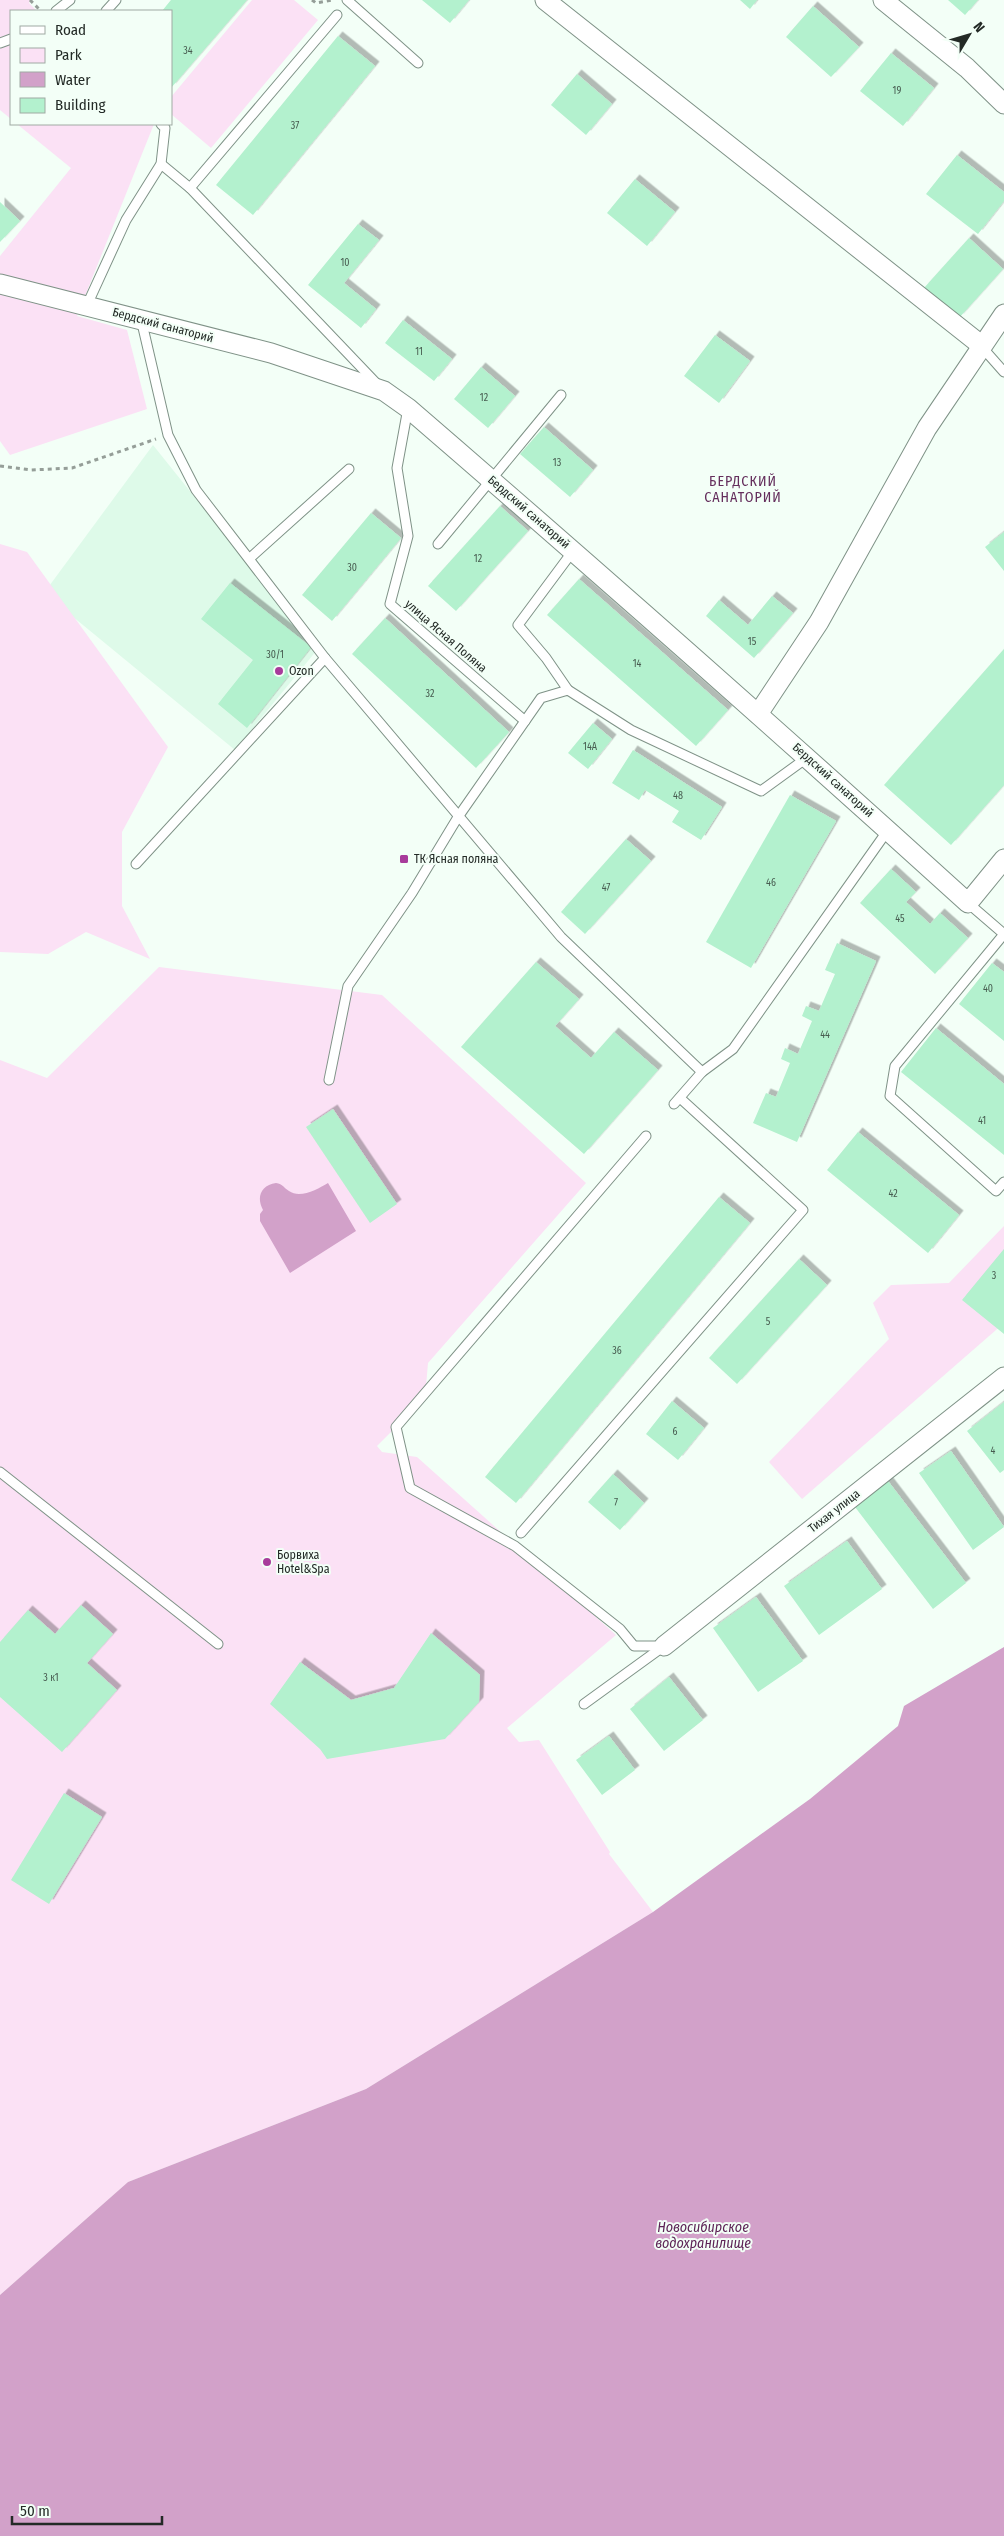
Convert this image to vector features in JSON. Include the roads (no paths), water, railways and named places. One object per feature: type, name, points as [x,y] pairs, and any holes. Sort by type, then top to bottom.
[{"type":"street","points":[[545,0],[981,346]]},
{"type":"street","points":[[883,0],[967,68],[1004,104]]},
{"type":"street","name":"Бердский санаторий","points":[[0,284],[271,354],[384,391],[408,408],[574,550],[808,757],[968,903]]},
{"type":"street","points":[[758,714],[819,622],[927,428],[1004,314]]},
{"type":"street","points":[[968,903],[1004,859]]},
{"type":"street","name":"Тихая улица","points":[[664,1646],[1004,1377]]},
{"type":"lane","points":[[57,10],[70,0]]},
{"type":"lane","points":[[107,10],[116,0]]},
{"type":"lane","points":[[346,0],[418,62]]},
{"type":"lane","points":[[190,188],[337,15]]},
{"type":"lane","points":[[87,305],[126,220],[161,164],[165,128],[162,125]]},
{"type":"lane","points":[[161,164],[190,188],[384,391]]},
{"type":"lane","points":[[141,319],[168,435],[196,490],[325,658],[561,938],[702,1072]]},
{"type":"lane","points":[[981,346],[1004,372]]},
{"type":"lane","points":[[438,544],[561,395]]},
{"type":"lane","name":"улица Ясная Поляна","points":[[408,408],[397,468],[408,536],[390,604],[525,721]]},
{"type":"lane","points":[[250,558],[350,469]]},
{"type":"lane","points":[[574,550],[518,625],[546,658],[568,690],[631,730],[761,791],[808,757]]},
{"type":"lane","points":[[136,864],[325,658]]},
{"type":"lane","points":[[329,1080],[348,986],[412,893],[458,817],[540,698],[568,690]]},
{"type":"lane","points":[[521,1533],[803,1210],[677,1101],[702,1072],[733,1049],[888,830]]},
{"type":"lane","points":[[968,903],[1004,934],[895,1066],[890,1096],[996,1191],[1004,1182]]},
{"type":"lane","points":[[646,1136],[396,1427],[410,1488],[515,1546],[620,1628],[634,1646],[664,1646]]},
{"type":"lane","points":[[0,1472],[218,1644]]},
{"type":"lane","points":[[584,1704],[664,1646]]},
{"type":"water","points":[[276,1183],[293,1193],[304,1194],[328,1183],[356,1231],[290,1273],[260,1221],[260,1214],[263,1210],[260,1201],[261,1192],[267,1186]]},
{"type":"water","name":"Новосибирское водохранилище","points":[[1004,1647],[1004,2536],[0,2536],[0,2295],[128,2182],[366,2089],[653,1912],[810,1799],[898,1726],[904,1706]]},
{"type":"place","name":"Ozon","points":[[279,671]]},
{"type":"place","name":"ТК Ясная поляна","points":[[404,859]]},
{"type":"place","name":"Борвиха Hotel&Spa","points":[[267,1562]]},
{"type":"district","name":"БЕРДСКИЙ САНАТОРИЙ","points":[[743,490]]}]
